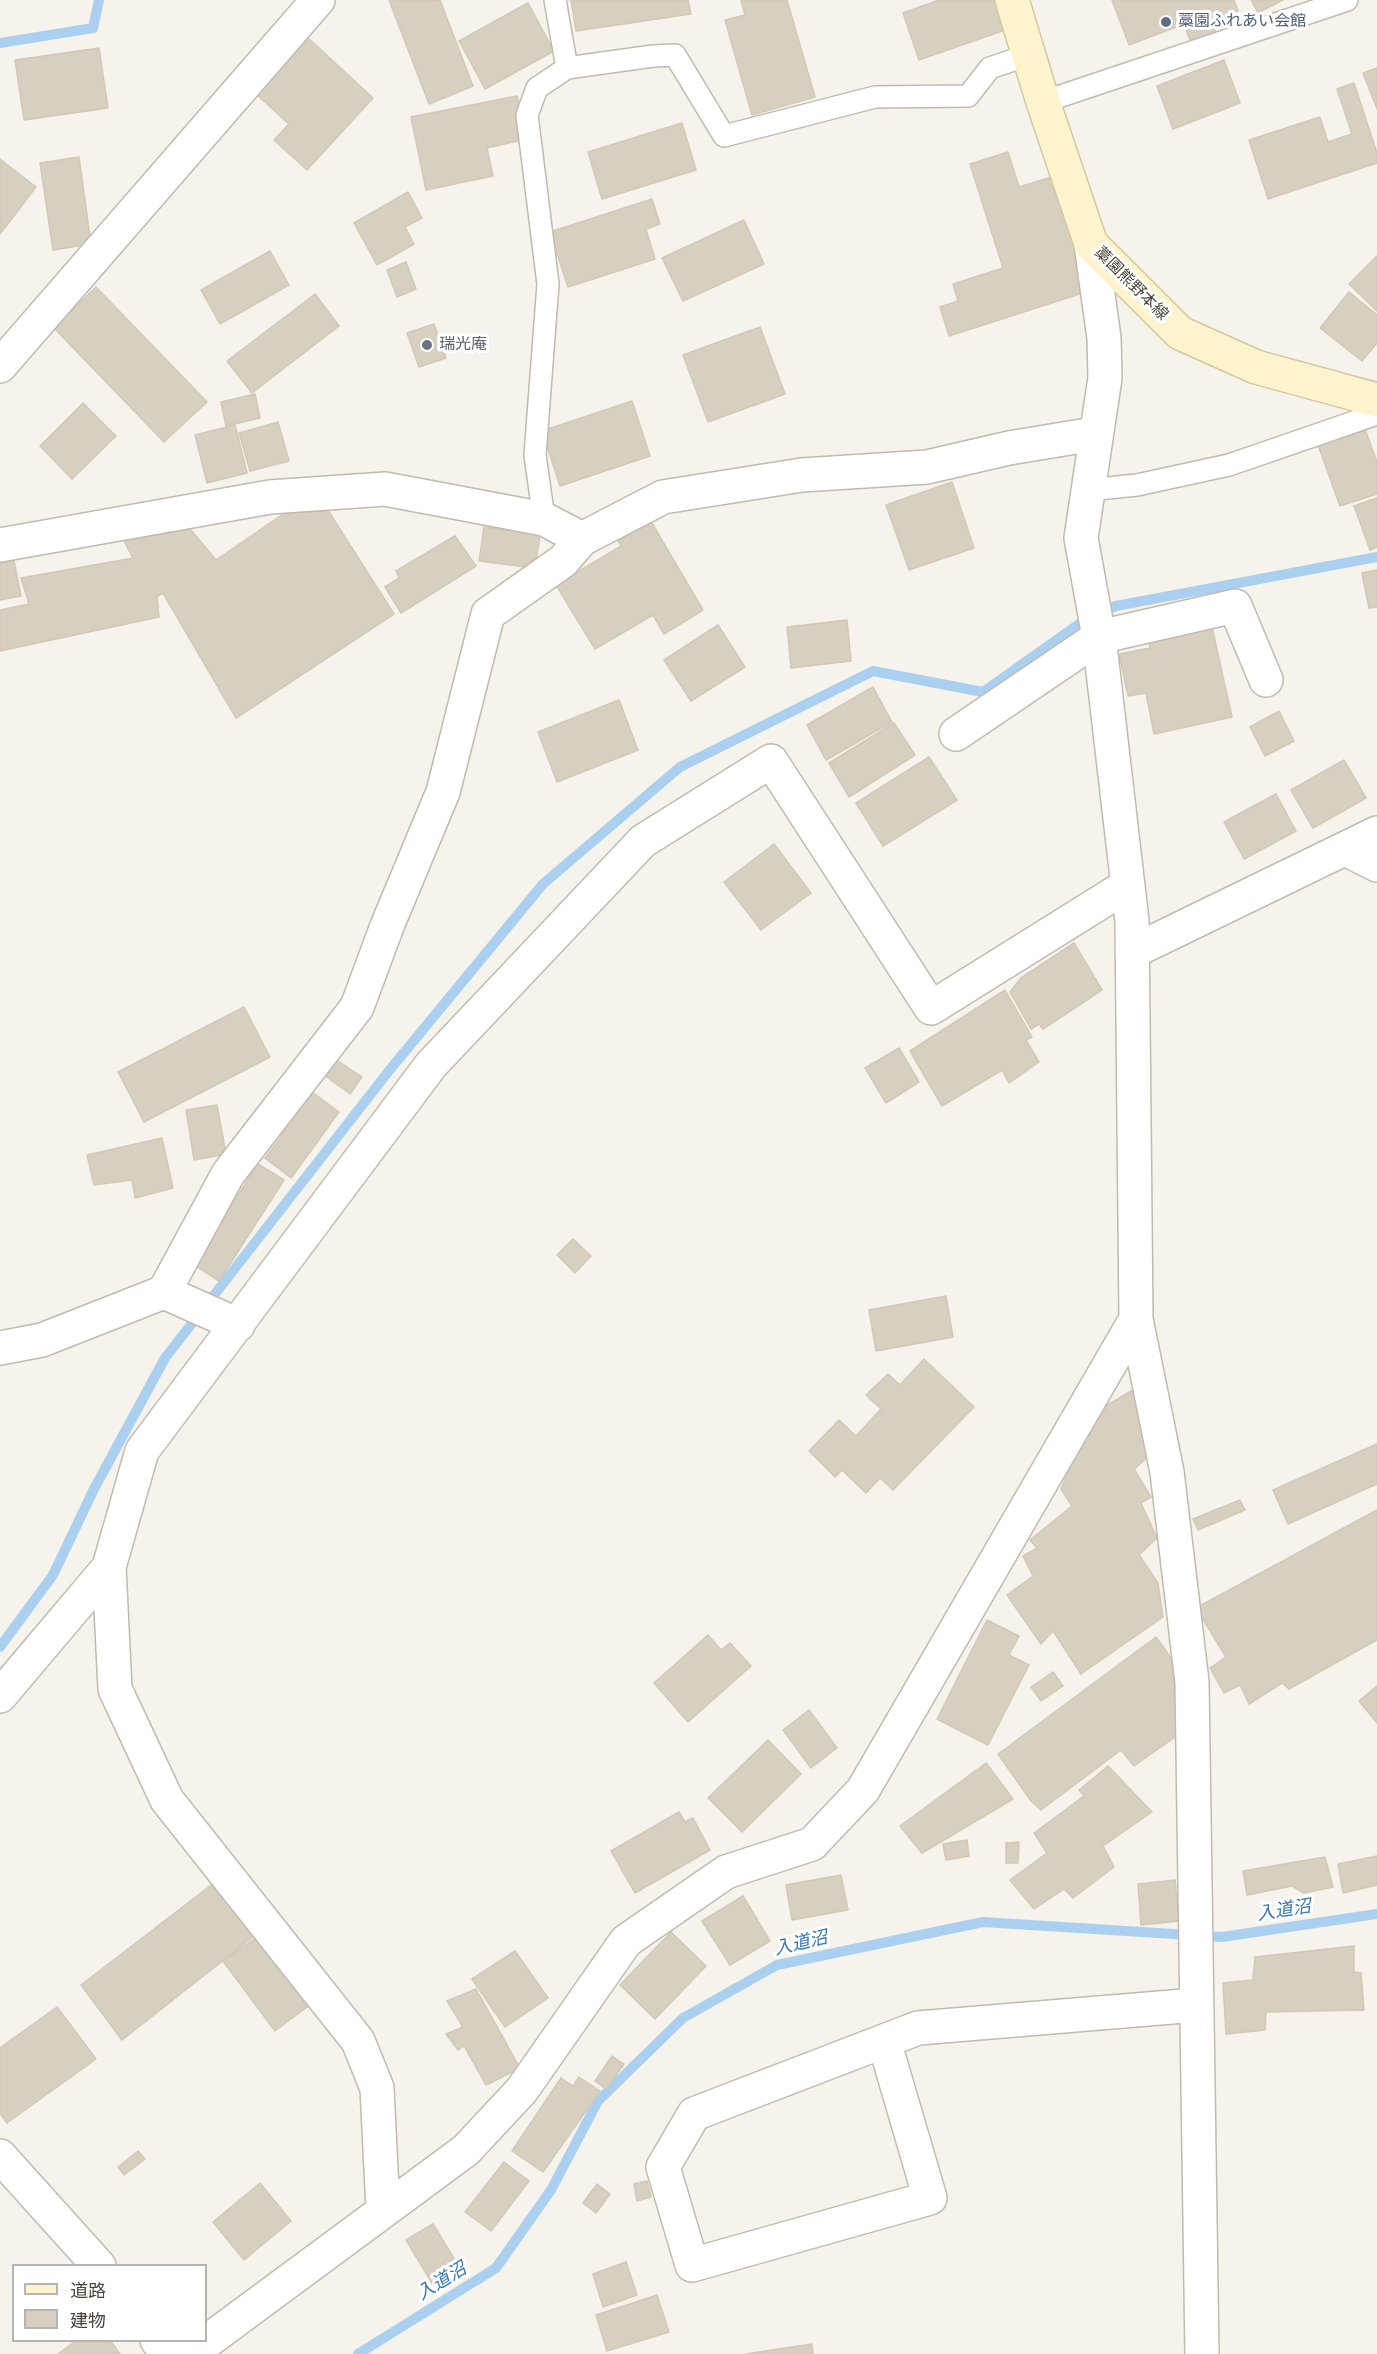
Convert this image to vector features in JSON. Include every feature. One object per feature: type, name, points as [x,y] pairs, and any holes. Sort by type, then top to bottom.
[{"type":"main road","name":"藁園熊野本線","points":[[1012,0],[1043,102],[1091,244],[1180,333],[1256,367],[1377,400]]},
{"type":"street","points":[[0,366],[318,0]]},
{"type":"street","points":[[1091,244],[1104,338],[1105,378],[1081,538],[1099,637],[1128,885],[1132,952],[1136,1319],[1167,1472],[1192,1682],[1202,2354]]},
{"type":"street","points":[[172,1295],[228,1174],[357,1007],[387,926],[443,792],[488,614],[562,561],[582,539],[663,497],[802,475],[927,467],[1009,448],[1095,434]]},
{"type":"street","points":[[0,545],[270,497],[385,489],[544,519],[582,539]]},
{"type":"street","points":[[956,734],[1099,637],[1235,606],[1266,680]]},
{"type":"street","points":[[383,2210],[378,2088],[358,2041],[167,1800],[115,1689],[109,1567],[142,1450],[232,1322],[431,1065],[643,840],[771,762],[931,1008],[1128,885]]},
{"type":"street","points":[[1132,952],[1377,833]]},
{"type":"street","points":[[1345,849],[1377,866]]},
{"type":"street","points":[[0,1348],[42,1340],[172,1295],[232,1322]]},
{"type":"street","points":[[207,2341],[466,2150],[522,2090],[626,1941],[726,1872],[812,1844],[863,1790],[1136,1319]]},
{"type":"street","points":[[0,1696],[109,1567]]},
{"type":"street","points":[[884,2041],[930,2198],[692,2265],[663,2167],[694,2114],[884,2041],[918,2028],[1196,2004]]},
{"type":"street","points":[[0,2156],[98,2264]]},
{"type":"street","points":[[190,2354],[206,2342]]},
{"type":"lane","points":[[555,0],[567,68]]},
{"type":"lane","points":[[1043,102],[1347,0]]},
{"type":"lane","points":[[544,519],[535,455],[548,284],[526,115],[537,88],[567,68],[675,55],[724,136],[875,97],[968,96],[990,68],[1029,55]]},
{"type":"lane","points":[[1088,490],[1137,485],[1229,465],[1377,414]]},
{"type":"building","points":[[389,0],[440,0],[473,86],[429,104]]},
{"type":"building","points":[[571,0],[688,0],[691,14],[576,31]]},
{"type":"building","points":[[741,0],[787,0],[815,97],[752,115],[725,20],[745,15]]},
{"type":"building","points":[[939,0],[998,0],[1008,29],[919,60],[903,13]]},
{"type":"building","name":"藁園ふれあい会館","points":[[1112,0],[1234,0],[1238,11],[1211,20],[1218,39],[1193,48],[1184,24],[1129,45]]},
{"type":"building","points":[[1251,0],[1283,0],[1258,13]]},
{"type":"building","points":[[528,3],[554,51],[485,89],[459,41]]},
{"type":"building","points":[[307,37],[373,98],[307,170],[274,140],[289,124],[255,93]]},
{"type":"building","points":[[99,48],[108,108],[24,120],[15,60]]},
{"type":"building","points":[[1224,60],[1240,103],[1173,129],[1157,86]]},
{"type":"building","points":[[1377,68],[1377,109],[1363,73]]},
{"type":"building","points":[[1354,83],[1377,153],[1377,163],[1268,199],[1249,140],[1320,117],[1328,142],[1352,134],[1337,89]]},
{"type":"building","points":[[517,96],[526,139],[487,148],[493,176],[426,190],[411,117]]},
{"type":"building","points":[[682,123],[696,170],[602,199],[588,152]]},
{"type":"building","points":[[1008,152],[1019,187],[1052,177],[1089,291],[949,336],[940,307],[958,301],[953,284],[1003,268],[970,164]]},
{"type":"building","points":[[79,157],[91,244],[53,250],[40,163]]},
{"type":"building","points":[[0,159],[36,187],[0,234]]},
{"type":"building","points":[[408,192],[422,218],[405,227],[414,244],[377,265],[354,223]]},
{"type":"building","points":[[652,199],[660,224],[646,229],[655,259],[568,287],[550,232]]},
{"type":"building","points":[[744,220],[764,264],[683,301],[662,258]]},
{"type":"building","points":[[270,251],[289,285],[220,324],[201,290]]},
{"type":"building","points":[[1377,256],[1377,311],[1349,284]]},
{"type":"building","points":[[406,262],[416,289],[397,297],[387,270]]},
{"type":"building","points":[[96,287],[207,402],[164,442],[54,328]]},
{"type":"building","points":[[1349,292],[1377,315],[1377,343],[1362,361],[1320,328]]},
{"type":"building","points":[[315,294],[339,326],[252,393],[227,361]]},
{"type":"building","name":"瑞光庵","points":[[434,324],[446,358],[419,367],[407,333]]},
{"type":"building","points":[[760,327],[785,394],[708,422],[683,355]]},
{"type":"building","points":[[255,394],[260,418],[226,426],[221,402]]},
{"type":"building","points":[[632,401],[650,456],[560,486],[542,431]]},
{"type":"building","points":[[83,403],[116,436],[72,479],[40,446]]},
{"type":"building","points":[[278,422],[289,461],[250,471],[239,433]]},
{"type":"building","points":[[235,425],[247,473],[207,483],[195,435]]},
{"type":"building","points":[[1365,429],[1377,462],[1377,494],[1340,506],[1318,445]]},
{"type":"building","points":[[952,482],[974,548],[909,570],[886,505]]},
{"type":"building","points":[[1377,498],[1377,547],[1370,550],[1354,506]]},
{"type":"building","points":[[289,510],[329,512],[394,614],[236,718],[163,593],[157,597],[159,617],[0,651],[0,610],[29,604],[21,578],[133,558],[124,541],[190,529],[216,560]]},
{"type":"building","points":[[646,513],[703,610],[664,634],[653,615],[595,649],[556,585],[621,546],[614,533]]},
{"type":"building","points":[[484,527],[540,535],[535,568],[479,561]]},
{"type":"building","points":[[455,536],[476,566],[401,613],[385,587],[399,578],[396,571]]},
{"type":"building","points":[[14,561],[21,596],[0,600],[0,563]]},
{"type":"building","points":[[1377,570],[1377,607],[1369,608],[1362,573]]},
{"type":"building","points":[[1210,618],[1232,717],[1154,734],[1146,693],[1128,696],[1119,654],[1150,648],[1147,632]]},
{"type":"building","points":[[847,620],[851,661],[791,668],[787,627]]},
{"type":"building","points":[[718,625],[745,667],[691,701],[664,660]]},
{"type":"building","points":[[873,687],[892,722],[826,760],[807,725]]},
{"type":"building","points":[[619,700],[638,750],[557,782],[538,732]]},
{"type":"building","points":[[1279,711],[1294,741],[1265,756],[1250,727]]},
{"type":"building","points":[[894,723],[915,755],[849,797],[829,763]]},
{"type":"building","points":[[929,757],[957,800],[883,846],[856,803]]},
{"type":"building","points":[[1344,760],[1366,798],[1313,828],[1291,790]]},
{"type":"building","points":[[1276,794],[1296,831],[1244,859],[1224,822]]},
{"type":"building","points":[[774,844],[811,893],[761,930],[724,882]]},
{"type":"building","points":[[1074,943],[1102,990],[1043,1029],[1039,1024],[1031,1029],[1010,992],[1021,978]]},
{"type":"building","points":[[1005,990],[1032,1037],[1026,1040],[1039,1062],[1009,1083],[1002,1070],[942,1106],[910,1051]]},
{"type":"building","points":[[244,1007],[270,1057],[144,1122],[118,1072]]},
{"type":"building","points":[[899,1048],[919,1082],[886,1103],[865,1068]]},
{"type":"building","points":[[335,1059],[362,1077],[350,1094],[324,1075]]},
{"type":"building","points":[[308,1089],[339,1112],[291,1178],[265,1158],[282,1136],[276,1131]]},
{"type":"building","points":[[217,1105],[226,1154],[194,1160],[186,1110]]},
{"type":"building","points":[[162,1138],[173,1188],[135,1198],[132,1180],[94,1185],[87,1155]]},
{"type":"building","points":[[258,1164],[284,1180],[219,1281],[193,1264]]},
{"type":"building","points":[[573,1239],[591,1256],[575,1273],[557,1255]]},
{"type":"building","points":[[946,1296],[953,1337],[876,1351],[869,1310]]},
{"type":"building","points":[[924,1359],[974,1407],[893,1490],[880,1478],[866,1493],[842,1470],[835,1477],[809,1451],[839,1420],[856,1436],[881,1409],[866,1395],[888,1374],[900,1385]]},
{"type":"building","points":[[1133,1390],[1147,1458],[1134,1469],[1151,1497],[1141,1503],[1157,1538],[1139,1555],[1158,1583],[1163,1617],[1081,1674],[1053,1631],[1041,1644],[1007,1595],[1033,1576],[1023,1556],[1037,1548],[1030,1540],[1072,1506],[1061,1489],[1092,1414]]},
{"type":"building","points":[[1377,1444],[1377,1484],[1288,1524],[1273,1490]]},
{"type":"building","points":[[1240,1500],[1245,1510],[1198,1530],[1193,1519]]},
{"type":"building","points":[[1377,1510],[1377,1640],[1289,1689],[1282,1683],[1249,1704],[1240,1685],[1224,1693],[1210,1668],[1226,1657],[1196,1608]]},
{"type":"building","points":[[987,1620],[1019,1636],[1009,1655],[1029,1665],[988,1745],[937,1719]]},
{"type":"building","points":[[708,1635],[721,1650],[730,1643],[751,1666],[688,1722],[654,1683]]},
{"type":"building","points":[[1156,1637],[1173,1661],[1174,1701],[1182,1732],[1134,1766],[1121,1750],[1041,1810],[1031,1801],[998,1754]]},
{"type":"building","points":[[1053,1672],[1063,1686],[1041,1701],[1031,1687]]},
{"type":"building","points":[[1377,1686],[1377,1723],[1359,1701]]},
{"type":"building","points":[[809,1710],[837,1748],[811,1768],[783,1730]]},
{"type":"building","points":[[768,1740],[801,1774],[742,1832],[708,1798]]},
{"type":"building","points":[[986,1763],[1013,1799],[922,1853],[900,1826]]},
{"type":"building","points":[[1108,1766],[1152,1812],[1103,1846],[1114,1867],[1073,1898],[1064,1889],[1034,1909],[1010,1880],[1047,1853],[1034,1833],[1084,1796],[1079,1790]]},
{"type":"building","points":[[679,1812],[685,1822],[693,1818],[710,1850],[635,1893],[611,1851]]},
{"type":"building","points":[[967,1840],[969,1856],[946,1860],[943,1844]]},
{"type":"building","points":[[1019,1842],[1018,1863],[1006,1863],[1006,1843]]},
{"type":"building","points":[[1377,1856],[1377,1885],[1343,1893],[1338,1864]]},
{"type":"building","points":[[1325,1857],[1333,1887],[1304,1893],[1292,1886],[1247,1895],[1243,1871]]},
{"type":"building","points":[[841,1875],[848,1910],[792,1920],[786,1885]]},
{"type":"building","points":[[219,1879],[258,1933],[122,2040],[81,1985]]},
{"type":"building","points":[[1175,1880],[1179,1921],[1141,1925],[1138,1884]]},
{"type":"building","points":[[743,1896],[770,1941],[730,1965],[702,1921]]},
{"type":"building","points":[[671,1932],[706,1966],[655,2019],[620,1985]]},
{"type":"building","points":[[260,1935],[311,2004],[275,2031],[223,1961]]},
{"type":"building","points":[[1354,1946],[1354,1972],[1361,1973],[1364,2010],[1266,2012],[1265,2030],[1226,2034],[1223,1983],[1253,1980],[1255,1957]]},
{"type":"building","points":[[515,1951],[548,1998],[505,2027],[472,1979]]},
{"type":"building","points":[[476,1989],[520,2068],[486,2085],[464,2046],[458,2050],[446,2034],[463,2027],[447,2001]]},
{"type":"building","points":[[57,2007],[96,2059],[7,2123],[0,2113],[0,2048]]},
{"type":"building","points":[[612,2056],[624,2064],[606,2089],[595,2081]]},
{"type":"building","points":[[579,2077],[600,2091],[543,2172],[512,2151],[561,2078],[573,2086]]},
{"type":"building","points":[[138,2151],[145,2159],[124,2175],[118,2167]]},
{"type":"building","points":[[504,2162],[529,2181],[491,2231],[465,2212]]},
{"type":"building","points":[[647,2181],[651,2197],[637,2201],[634,2184]]},
{"type":"building","points":[[260,2183],[291,2221],[244,2260],[213,2222]]},
{"type":"building","points":[[597,2184],[610,2194],[596,2213],[583,2203]]},
{"type":"building","points":[[433,2224],[459,2267],[432,2283],[406,2240]]},
{"type":"building","points":[[626,2262],[637,2295],[603,2307],[593,2274]]},
{"type":"building","points":[[657,2295],[669,2332],[607,2351],[596,2315]]},
{"type":"building","points":[[74,2342],[111,2342],[120,2354],[58,2354]]},
{"type":"building","points":[[812,2344],[813,2354],[746,2354]]},
{"type":"waterway","points":[[0,43],[93,28],[99,0]]},
{"type":"waterway","points":[[0,1647],[53,1575],[94,1489],[165,1358],[388,1072],[543,884],[680,767],[873,671],[983,692],[1079,624],[1116,606],[1377,557]]},
{"type":"waterway","name":"入道沼","points":[[358,2354],[496,2268],[551,2190],[598,2101],[683,2018],[777,1965],[983,1922],[1222,1937],[1377,1914]]},
{"type":"place","name":"藁園ふれあい会館","points":[[1166,22]]},
{"type":"place","name":"瑞光庵","points":[[427,345]]}]
